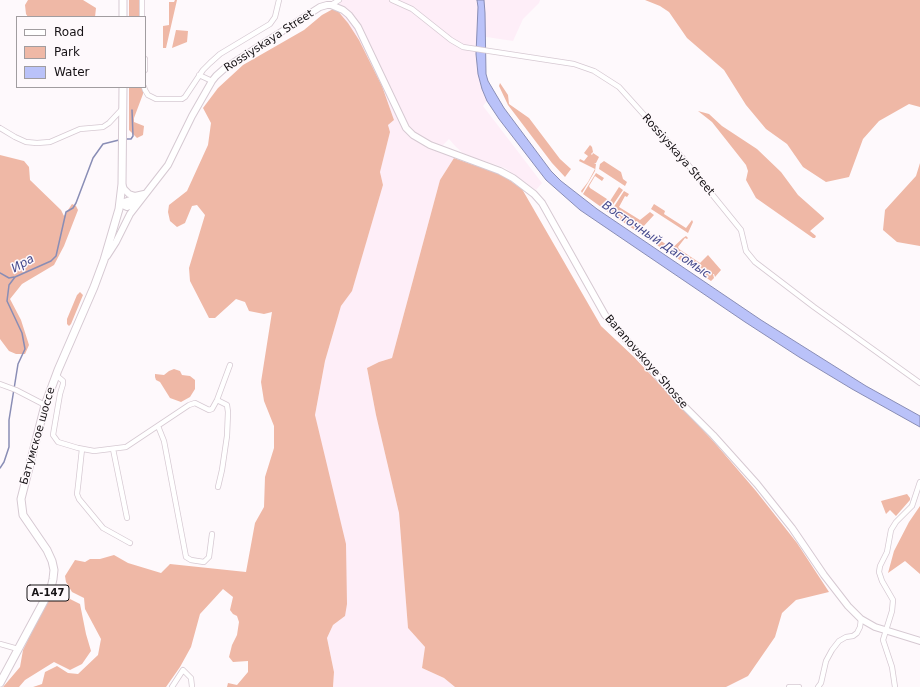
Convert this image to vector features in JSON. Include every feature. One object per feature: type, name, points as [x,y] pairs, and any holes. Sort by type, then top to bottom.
[{"type":"highway","points":[[123,0],[123,16]]},
{"type":"highway","name":"Батумское шоссе","points":[[0,683],[51,588],[53,579],[54,570],[47,550],[23,515],[21,505],[23,487],[45,405],[104,260],[120,204],[123,148],[123,88]]},
{"type":"main road","name":"Rossiyskaya Street","points":[[144,194],[168,165],[192,116],[212,81],[225,68],[240,58],[320,7],[328,4]]},
{"type":"main road","name":"Baranovskoye Shosse","points":[[328,4],[349,15],[358,27],[403,123],[410,132],[430,145],[500,171],[519,182],[534,194],[542,203],[605,315],[679,401],[713,435],[757,484],[792,528],[824,575],[848,606],[861,619],[875,627],[920,641]]},
{"type":"main road","points":[[122,184],[124,189],[129,194],[135,196],[144,194]]},
{"type":"main road","points":[[120,204],[139,198],[144,194]]},
{"type":"main road","name":"А-147","points":[[104,260],[116,242],[130,214],[144,194]]},
{"type":"street","points":[[142,0],[142,16]]},
{"type":"street","points":[[144,88],[148,95],[156,99],[186,97],[199,75],[220,54],[270,24],[275,17],[279,0]]},
{"type":"street","name":"Rossiyskaya Street","points":[[328,4],[339,0]]},
{"type":"street","name":"Rossiyskaya Street","points":[[392,0],[412,10],[451,40],[463,47],[574,64],[594,71],[619,87],[681,156],[741,230],[746,251],[755,262],[920,383]]},
{"type":"street","points":[[199,75],[212,81]]},
{"type":"street","points":[[0,128],[14,137],[26,142],[50,142],[80,129],[103,127],[109,123],[123,108]]},
{"type":"street","points":[[56,375],[63,381],[63,384],[53,435],[58,442],[94,451],[126,447],[189,405],[195,404],[210,410],[212,409],[217,400],[230,364]]},
{"type":"street","name":"Батумское шоссе","points":[[0,384],[16,390],[45,405]]},
{"type":"street","points":[[217,400],[227,405],[228,412],[222,470],[218,487]]},
{"type":"street","points":[[158,426],[164,441],[186,557],[190,560],[204,562],[209,557],[212,534]]},
{"type":"street","points":[[82,449],[77,494],[79,499],[103,528],[130,543]]},
{"type":"street","points":[[113,449],[127,518]]},
{"type":"street","points":[[895,687],[890,661],[884,644],[884,636],[892,611],[893,600],[880,576],[880,566],[887,552],[891,530],[896,522],[912,506],[920,482]]},
{"type":"street","points":[[818,687],[821,683],[826,661],[832,650],[846,637],[853,636],[857,633],[860,627],[861,619]]},
{"type":"street","points":[[0,644],[18,649]]},
{"type":"street","points":[[0,673],[8,668]]},
{"type":"street","points":[[172,687],[183,670],[191,678],[192,687]]},
{"type":"street","points":[[789,687],[799,687]]},
{"type":"shaded area","points":[[333,0],[540,0],[539,3],[523,19],[513,41],[480,36],[476,55],[478,74],[487,101],[483,106],[542,183],[536,190],[505,168],[464,154],[449,139],[442,146],[454,158],[440,180],[392,358],[367,368],[376,415],[399,513],[408,628],[425,647],[422,668],[444,678],[455,687],[333,687],[334,672],[327,638],[333,625],[345,616],[315,415],[325,361],[341,306],[352,290],[383,185],[380,172],[390,132],[388,125],[394,120],[382,86],[359,40],[348,23],[337,10],[333,9]]},
{"type":"green space","points":[[28,0],[83,0],[96,8],[95,16],[27,16],[25,5]]},
{"type":"green space","points":[[129,0],[140,0],[141,16],[129,16]]},
{"type":"green space","points":[[177,0],[166,48],[163,48],[163,26],[169,25],[169,2],[174,2]]},
{"type":"green space","points":[[645,0],[920,0],[920,107],[909,104],[879,121],[863,139],[849,177],[826,182],[803,167],[787,144],[766,129],[746,105],[724,70],[687,38],[669,12],[660,6]]},
{"type":"green space","points":[[333,9],[337,10],[348,23],[359,40],[382,86],[394,120],[388,125],[390,132],[380,172],[383,185],[352,291],[341,306],[325,361],[315,415],[346,544],[347,604],[345,616],[333,625],[327,638],[334,672],[333,687],[227,687],[228,683],[237,685],[248,672],[248,661],[233,662],[229,657],[232,645],[237,635],[239,622],[237,616],[230,610],[233,597],[223,589],[200,614],[191,647],[180,667],[166,687],[33,687],[42,684],[45,672],[57,666],[68,673],[78,674],[98,655],[101,639],[85,609],[84,598],[72,592],[66,582],[65,576],[75,560],[85,562],[90,559],[100,559],[114,555],[128,563],[161,573],[170,564],[246,572],[255,523],[264,507],[265,477],[274,448],[274,426],[264,401],[261,382],[272,312],[264,314],[249,311],[245,302],[236,299],[215,318],[209,318],[190,281],[189,268],[205,215],[197,205],[192,206],[185,223],[177,227],[170,221],[168,212],[169,205],[187,191],[208,145],[211,123],[203,108],[218,88],[243,65],[304,30],[322,15]]},
{"type":"green space","points":[[176,30],[188,31],[187,42],[172,48]]},
{"type":"green space","points":[[500,83],[508,95],[509,104],[529,118],[560,159],[571,169],[565,177],[552,163],[508,105],[499,86]]},
{"type":"green space","points":[[129,88],[143,88],[143,94],[134,118],[134,122],[144,126],[143,135],[137,138],[129,130]]},
{"type":"green space","points":[[698,111],[709,114],[722,126],[757,149],[781,172],[798,195],[824,218],[810,231],[816,236],[815,238],[756,198],[746,180],[748,171],[746,165],[712,122]]},
{"type":"green space","points":[[590,145],[593,152],[591,154],[592,155],[593,153],[599,157],[596,163],[594,163],[596,164],[595,171],[582,193],[581,191],[595,169],[579,161],[580,159],[584,161],[588,156],[584,153]]},
{"type":"green space","points":[[0,155],[24,161],[29,167],[30,180],[61,210],[64,216],[72,204],[76,206],[78,210],[64,246],[54,265],[22,284],[10,299],[21,320],[29,345],[25,354],[16,354],[9,351],[0,339]]},
{"type":"green space","points":[[454,158],[502,175],[522,189],[601,326],[634,357],[714,442],[756,491],[797,543],[829,592],[796,600],[782,613],[775,637],[748,676],[726,687],[455,687],[444,678],[422,668],[425,647],[408,628],[399,513],[376,415],[367,368],[392,358],[440,180]]},
{"type":"green space","points":[[604,161],[621,172],[623,179],[627,182],[625,186],[599,169],[600,164]]},
{"type":"green space","points":[[920,163],[920,246],[897,242],[883,230],[885,210],[916,176]]},
{"type":"green space","points":[[596,173],[604,178],[602,181],[595,176],[589,186],[590,188],[610,201],[619,187],[623,190],[608,212],[583,194]]},
{"type":"green space","points":[[624,191],[629,194],[627,197],[625,196],[619,207],[640,220],[650,212],[654,215],[642,228],[670,247],[667,252],[610,213]]},
{"type":"green space","points":[[654,204],[665,211],[664,214],[686,228],[692,220],[693,222],[688,233],[651,209]]},
{"type":"green space","points":[[686,236],[688,238],[685,238],[678,247],[679,249],[700,263],[708,255],[721,270],[715,277],[713,274],[714,278],[711,281],[668,252]]},
{"type":"green space","points":[[80,292],[83,295],[69,326],[67,324],[67,319],[77,295]]},
{"type":"green space","points":[[174,369],[180,371],[182,375],[190,376],[195,380],[195,389],[190,397],[181,402],[170,398],[155,377],[155,374],[164,375]]},
{"type":"green space","points":[[907,494],[910,500],[896,516],[890,510],[886,514],[881,501]]},
{"type":"green space","points":[[920,506],[920,574],[905,561],[888,573],[894,551],[909,522]]},
{"type":"green space","points":[[58,593],[80,604],[91,651],[82,664],[70,670],[54,662],[25,680],[19,687],[3,687],[20,667],[23,650],[46,603]]},
{"type":"water","points":[[477,0],[484,0],[486,74],[488,81],[504,108],[551,171],[561,181],[597,209],[761,320],[866,386],[920,416],[920,427],[852,389],[745,322],[580,210],[546,180],[499,119],[487,101],[482,89],[478,74],[476,54]]},
{"type":"waterway","name":"Ира","points":[[125,139],[131,139],[133,136],[132,110]]},
{"type":"waterway","name":"Ира","points":[[0,468],[4,462],[9,447],[9,420],[18,364],[25,349],[22,333],[7,301],[9,285],[15,277],[51,261],[56,256],[66,212],[73,208],[76,203],[93,158],[103,144],[119,140]]},
{"type":"waterway","points":[[0,273],[9,278],[14,277]]},
{"type":"water label","name":"Восточный Дагомыс","points":[[656,240]]}]
